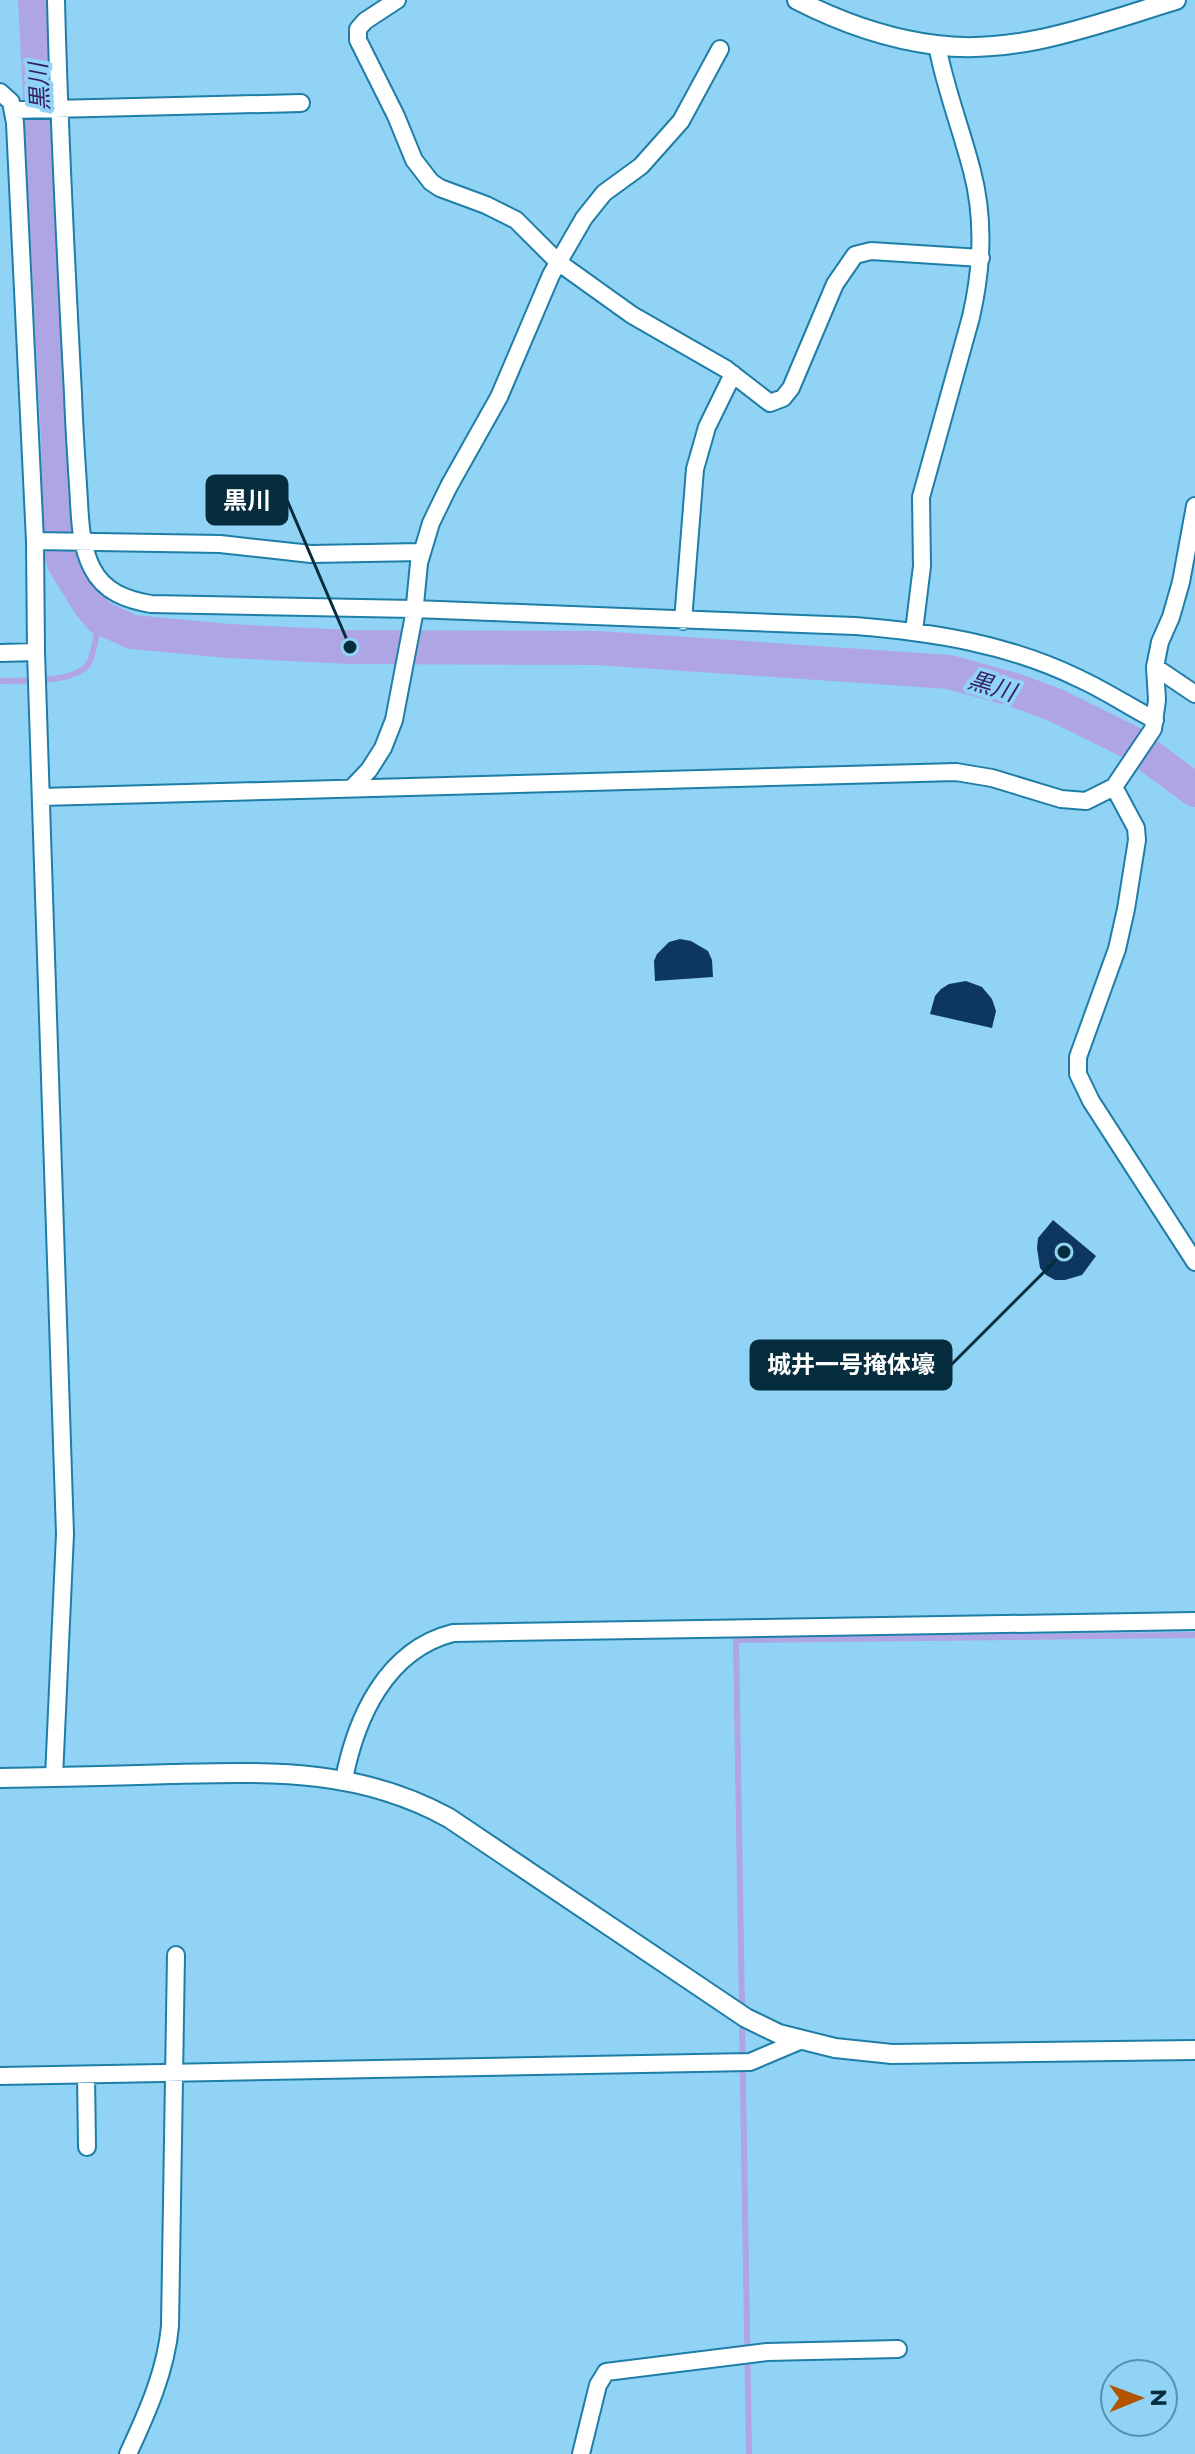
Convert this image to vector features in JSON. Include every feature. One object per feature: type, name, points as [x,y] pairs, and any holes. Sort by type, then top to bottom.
[{"type":"street","points":[[56,0],[55,108],[79,542],[93,570],[103,584],[116,594],[151,604],[191,606],[855,626],[914,631],[953,637],[1024,657],[1078,678],[1154,724]]},
{"type":"street","points":[[397,0],[358,29],[358,40],[414,160],[431,182],[516,220],[558,262],[632,315],[733,374],[770,403],[783,398],[791,388],[835,284],[855,255],[871,251],[981,258]]},
{"type":"street","points":[[797,0],[840,20],[937,45],[973,46],[1022,41],[1097,24],[1149,3],[1176,0]]},
{"type":"street","points":[[914,631],[922,566],[921,497],[971,317],[981,258],[973,173],[943,77],[937,45]]},
{"type":"street","points":[[351,789],[369,770],[383,748],[394,720],[422,552],[431,523],[499,397],[558,262],[584,218],[604,193],[641,166],[681,121],[720,49]]},
{"type":"street","points":[[0,92],[17,110],[40,542],[36,656],[65,1534],[54,1777]]},
{"type":"street","points":[[17,110],[301,103]]},
{"type":"street","points":[[683,621],[695,469],[707,427],[733,374]]},
{"type":"street","points":[[41,797],[956,772],[992,778],[1061,799],[1086,801],[1116,783],[1154,724],[1157,700],[1155,667],[1160,642],[1181,582],[1195,506]]},
{"type":"street","points":[[40,542],[220,544],[311,554],[422,552]]},
{"type":"street","points":[[0,653],[36,656]]},
{"type":"street","points":[[1155,667],[1195,694]]},
{"type":"street","points":[[1116,783],[1136,828],[1136,848],[1122,929],[1083,1039],[1078,1057],[1078,1074],[1091,1101],[1195,1262]]},
{"type":"street","points":[[344,1779],[355,1734],[377,1688],[420,1645],[453,1633],[1195,1621]]},
{"type":"street","points":[[0,1778],[225,1773],[313,1775],[344,1779],[401,1795],[449,1818],[715,2000],[779,2034],[835,2048],[892,2054],[1195,2050]]},
{"type":"street","points":[[128,2454],[152,2399],[168,2351],[176,1955]]},
{"type":"street","points":[[0,2076],[750,2062],[802,2040]]},
{"type":"street","points":[[86,2075],[87,2147]]},
{"type":"street","points":[[581,2454],[598,2385],[606,2372],[767,2352],[898,2349]]},
{"type":"building","points":[[680,939],[691,941],[708,951],[713,977],[655,981],[654,961],[657,954],[669,942]]},
{"type":"building","points":[[966,981],[982,987],[992,999],[996,1011],[992,1028],[930,1014],[935,996],[941,989]]},
{"type":"building","points":[[1053,1220],[1096,1256],[1082,1275],[1055,1280],[1040,1268],[1038,1238]]},
{"type":"waterway","name":"黒川","points":[[35,0],[58,439],[60,546],[64,563],[100,617],[132,632],[229,641],[350,647],[598,648],[949,672],[1015,690],[1055,705],[1130,742],[1195,790]]},
{"type":"waterway","points":[[0,681],[50,679],[75,674],[90,661],[100,617]]},
{"type":"waterway","points":[[742,2010],[736,1640],[1195,1635]]},
{"type":"waterway","points":[[742,2022],[749,2454]]},
{"type":"place","name":"黒川","points":[[350,647]]},
{"type":"place","name":"城井一号掩体壕","points":[[1064,1252]]}]
